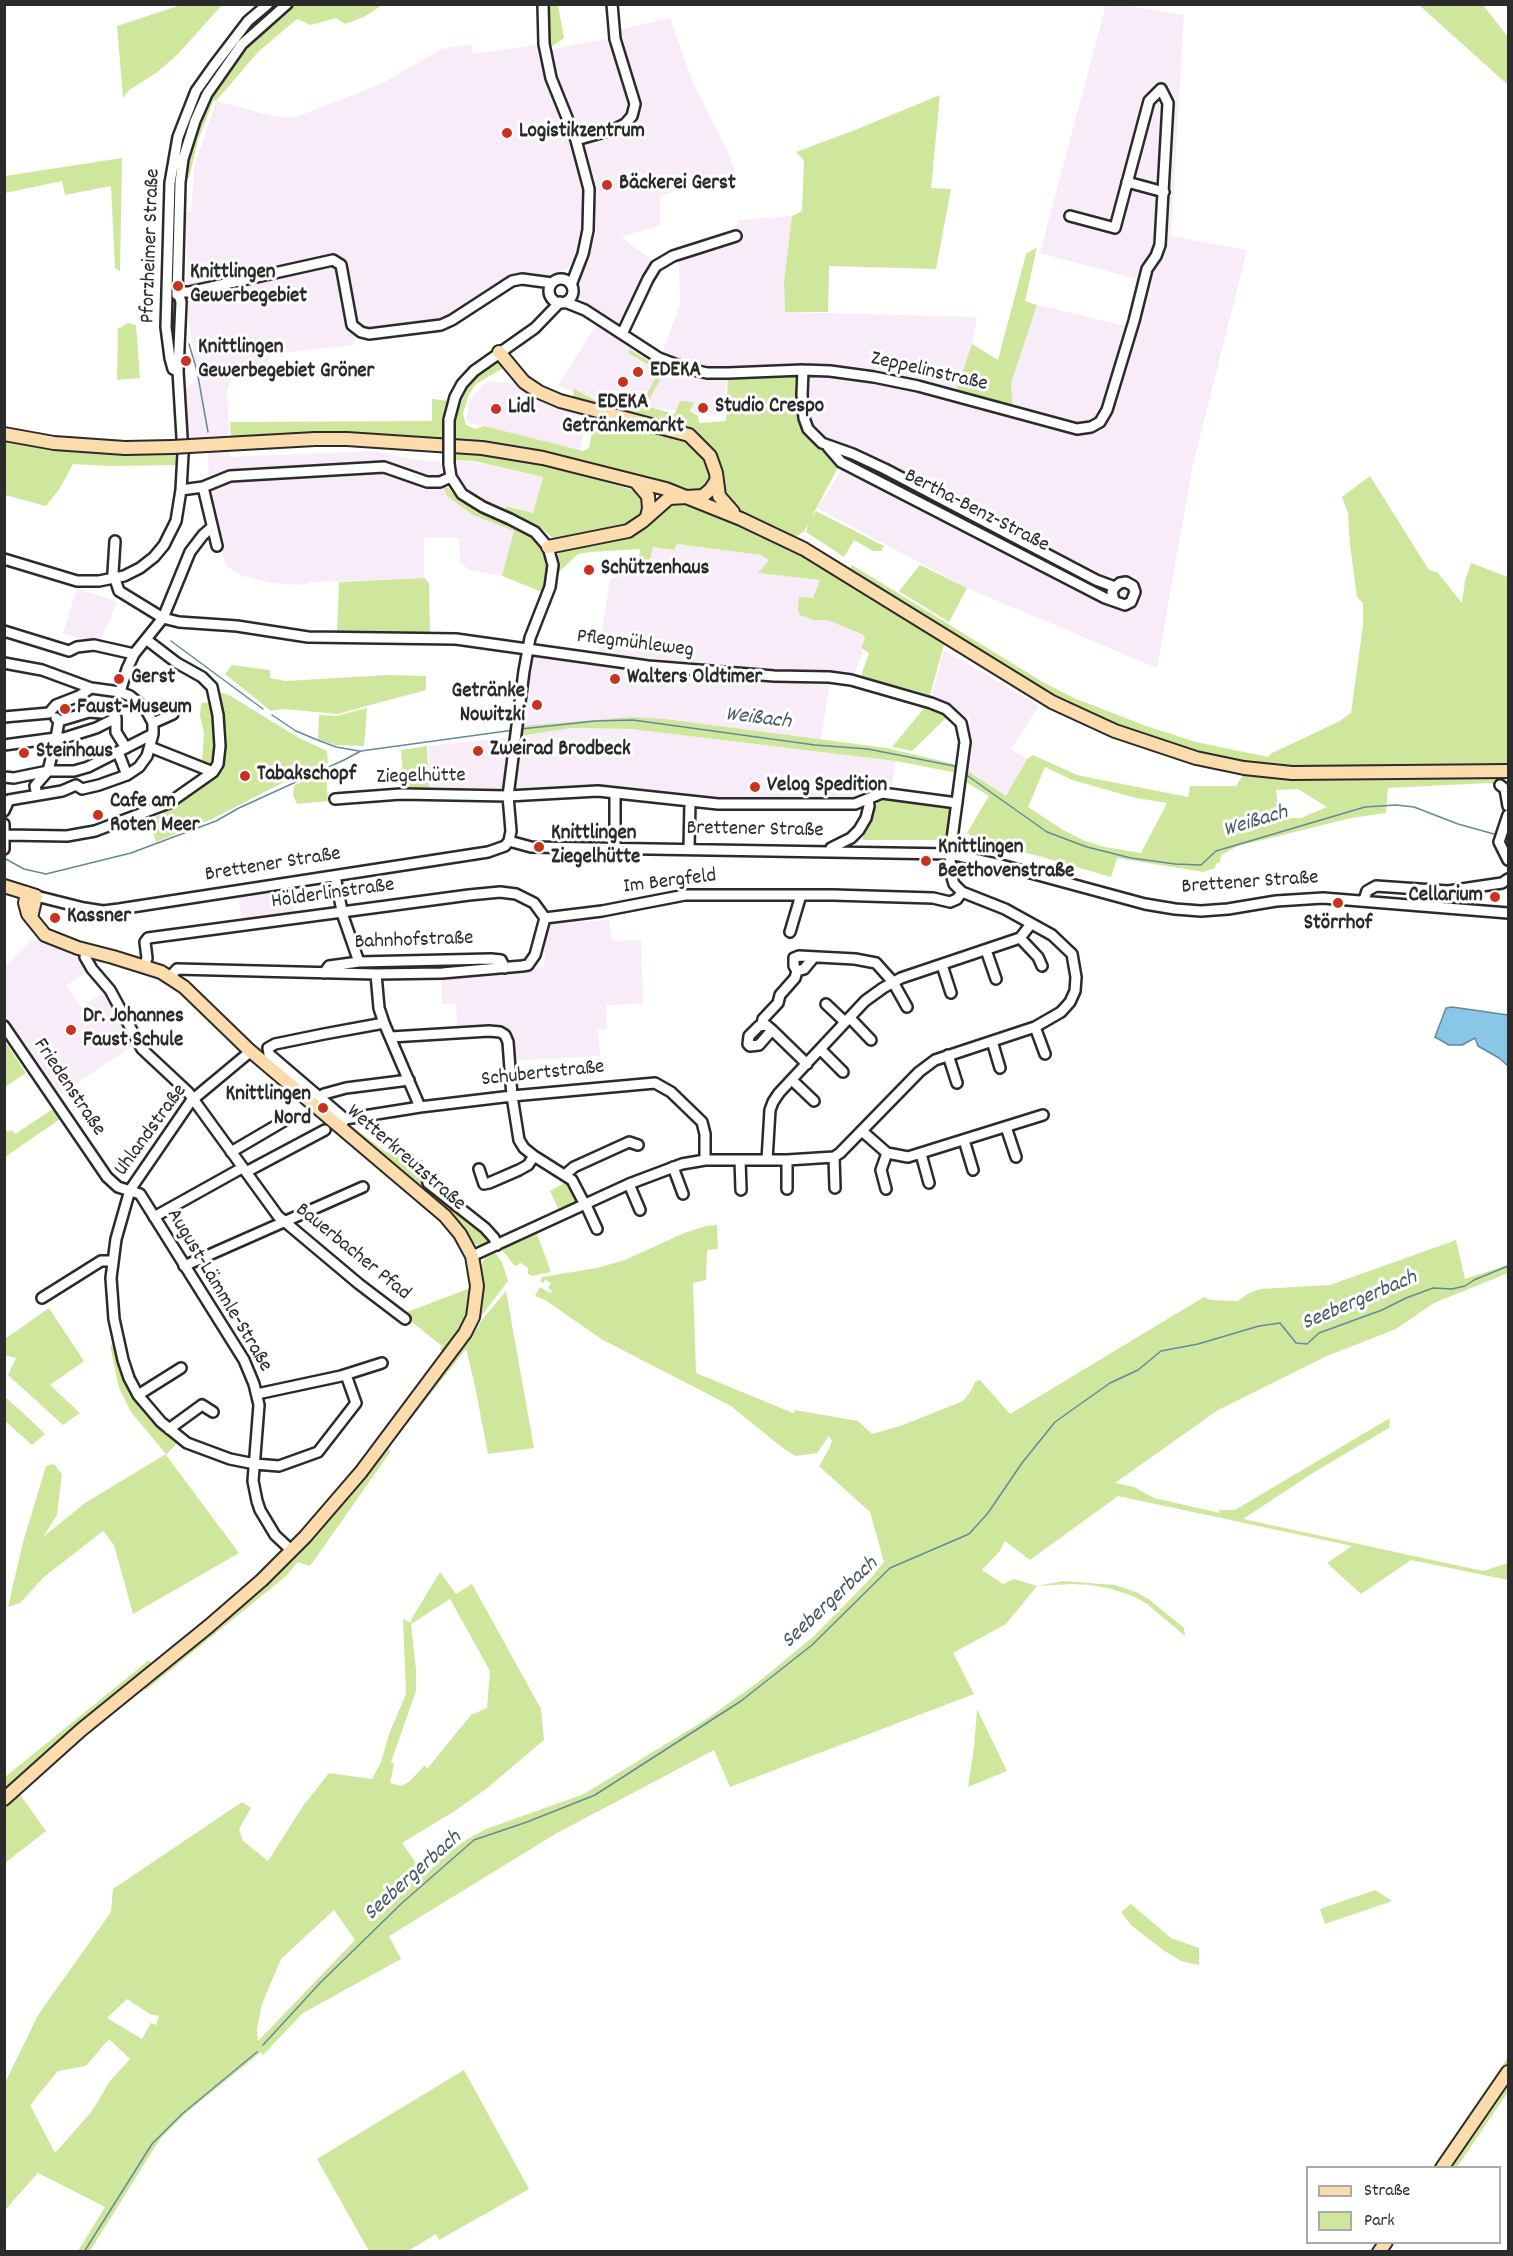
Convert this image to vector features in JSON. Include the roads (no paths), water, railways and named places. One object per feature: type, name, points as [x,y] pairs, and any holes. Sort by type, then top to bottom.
[{"type":"main road","points":[[499,352],[524,382],[539,392],[560,401],[689,435],[710,456],[716,473],[719,496],[741,519]]},
{"type":"main road","points":[[4,434],[72,445],[125,448],[347,439],[482,448],[543,458],[686,497],[776,534],[1052,702],[1147,744],[1234,766],[1292,773],[1509,771]]},
{"type":"main road","points":[[548,547],[628,531],[669,498],[703,496],[716,481]]},
{"type":"main road","points":[[637,483],[648,496],[650,508],[647,517]]},
{"type":"main road","name":"Brettener Straße","points":[[4,886],[31,894]]},
{"type":"main road","points":[[31,894],[31,918],[45,935],[144,967],[170,978]]},
{"type":"main road","name":"Wetterkreuzstraße","points":[[4,1799],[81,1730],[262,1580],[360,1472],[465,1334],[473,1317],[477,1286],[472,1256],[460,1234],[445,1216],[342,1123],[251,1051],[184,987],[170,978]]},
{"type":"main road","points":[[1443,2166],[1509,2072]]},
{"type":"street","name":"Pforzheimer Straße","points":[[178,371],[173,369],[170,358],[166,327],[170,183],[178,137],[196,91],[248,21],[268,4]]},
{"type":"street","name":"Pforzheimer Straße","points":[[113,579],[140,567],[154,557],[164,545],[176,521],[183,454],[178,371],[181,302],[178,292],[180,182],[183,159],[195,121],[207,94],[242,44],[287,4]]},
{"type":"street","points":[[509,841],[508,796],[527,648],[550,587],[553,565],[548,547],[542,539],[526,526],[469,499],[455,485],[449,464],[449,420],[451,408],[462,384],[474,371],[546,318],[583,254],[590,209],[586,171],[551,78],[544,44],[543,4]]},
{"type":"street","points":[[576,140],[615,129],[625,124],[632,116],[635,104],[615,39],[612,4]]},
{"type":"street","name":"Zeppelinstraße","points":[[178,292],[189,292],[333,260],[341,265],[352,325],[361,332],[369,334],[441,325],[512,281],[533,280],[561,292],[659,358],[694,371],[728,374],[803,370],[895,380],[1077,429],[1091,427],[1100,422],[1107,410],[1147,269],[1160,245],[1168,104],[1161,89],[1149,101],[1127,182]]},
{"type":"street","points":[[1070,216],[1115,228],[1127,182],[1164,192]]},
{"type":"street","points":[[622,334],[656,266],[673,256],[736,236]]},
{"type":"street","name":"Bertha-Benz-Straße","points":[[803,370],[802,395],[808,429],[841,462],[1118,604],[1125,605],[1131,602],[1135,592],[1133,586],[1126,582],[1115,586],[1096,580],[876,465],[853,454],[828,447]]},
{"type":"street","points":[[181,490],[203,487],[230,476],[384,467],[428,482],[440,482],[451,477]]},
{"type":"street","points":[[203,487],[217,546]]},
{"type":"street","points":[[59,721],[89,712],[102,713],[110,709],[134,654],[164,618],[190,552],[203,535],[212,528]]},
{"type":"street","points":[[115,541],[113,579],[119,591],[164,618]]},
{"type":"street","points":[[4,559],[77,581],[113,579]]},
{"type":"street","points":[[1114,600],[1112,592],[1115,586]]},
{"type":"street","name":"Pflegmühleweg","points":[[164,618],[179,622],[237,626],[308,637],[430,637],[527,648],[648,666],[763,675],[829,677],[851,680],[931,703],[946,709],[957,717],[964,731],[962,765],[950,854],[954,884],[962,892]]},
{"type":"street","points":[[4,631],[69,651],[77,647],[94,645],[134,654]]},
{"type":"street","points":[[5,835],[67,836],[95,831],[169,802],[213,772],[218,764],[219,746],[218,715],[212,687],[202,677],[177,663],[147,639]]},
{"type":"street","points":[[4,663],[42,670],[91,688],[118,692],[138,701],[153,723],[150,747],[139,767],[127,775],[114,781],[82,789],[76,785],[74,771]]},
{"type":"street","points":[[4,717],[49,713],[56,705],[79,696],[91,688]]},
{"type":"street","points":[[110,709],[116,718],[116,732],[127,775]]},
{"type":"street","points":[[49,713],[59,721]]},
{"type":"street","points":[[153,723],[173,714]]},
{"type":"street","points":[[4,745],[64,738],[96,728],[116,718]]},
{"type":"street","points":[[37,795],[35,786],[48,771],[59,721]]},
{"type":"street","points":[[4,777],[14,778],[48,771],[74,771],[153,734]]},
{"type":"street","points":[[150,747],[213,772]]},
{"type":"street","points":[[4,811],[7,799],[62,791],[76,785]]},
{"type":"street","points":[[1500,785],[1505,789],[1509,806]]},
{"type":"street","name":"Ziegelhütte","points":[[335,799],[401,794],[508,796],[598,791],[718,804],[855,804],[882,793],[957,803]]},
{"type":"street","points":[[615,792],[615,848]]},
{"type":"street","points":[[831,852],[831,848],[859,831],[866,818],[868,799]]},
{"type":"street","points":[[689,849],[690,802]]},
{"type":"street","points":[[1509,816],[1499,842],[1509,860]]},
{"type":"street","points":[[4,824],[4,849]]},
{"type":"street","name":"Brettener Straße","points":[[31,894],[84,908],[103,910],[488,852],[505,846],[509,841],[531,847],[950,854],[1001,865],[1145,904],[1201,911],[1302,899],[1364,900],[1509,913]]},
{"type":"street","points":[[335,876],[342,912],[359,962]]},
{"type":"street","points":[[1364,900],[1367,891],[1376,886],[1448,891],[1502,883],[1509,879]]},
{"type":"street","name":"Hölderlinstraße","points":[[144,967],[147,958],[145,942],[148,938],[500,892],[527,898],[534,903],[545,918]]},
{"type":"street","points":[[472,1256],[629,1184],[692,1161],[834,1157],[935,1060],[1035,1027],[1051,1019],[1070,1002],[1075,991],[1077,977],[1072,954],[1062,943],[1005,909],[962,892]]},
{"type":"street","name":"Im Bergfeld","points":[[545,918],[602,911],[685,895],[933,898],[950,902],[957,899],[962,892]]},
{"type":"street","points":[[790,932],[801,895]]},
{"type":"street","name":"Bahnhofstraße","points":[[170,978],[177,969],[376,974],[442,973],[522,966],[528,965],[535,955],[545,918]]},
{"type":"street","points":[[767,1160],[770,1110],[778,1093],[865,1001],[893,982],[1020,938],[1031,924]]},
{"type":"street","points":[[1020,938],[1038,957],[1042,966]]},
{"type":"street","name":"Bauerbacher Pfad","points":[[87,950],[85,957],[110,990],[141,1048],[193,1099],[284,1222],[359,1284],[405,1318]]},
{"type":"street","points":[[986,950],[996,979]]},
{"type":"street","points":[[772,1030],[759,1045],[750,1047],[749,1036],[762,1024],[763,1019],[778,1003],[780,994],[795,978],[794,958],[799,956],[855,959],[876,963],[893,982],[907,1007]]},
{"type":"street","name":"Bahnhofstraße","points":[[324,973],[329,966],[359,962],[491,959],[501,960],[506,968]]},
{"type":"street","points":[[942,965],[951,993]]},
{"type":"street","points":[[376,974],[379,1008],[420,1107]]},
{"type":"street","points":[[826,1004],[871,1040]]},
{"type":"street","points":[[342,1123],[320,1098],[269,1054],[268,1048],[285,1042],[384,1023]]},
{"type":"street","points":[[762,1024],[772,1030],[807,1064]]},
{"type":"street","name":"Friedenstraße","points":[[4,1026],[107,1177],[118,1187],[130,1190]]},
{"type":"street","points":[[1035,1027],[1044,1054]]},
{"type":"street","points":[[391,1037],[489,1031],[505,1035],[508,1042],[516,1133],[524,1148],[566,1174],[577,1187],[597,1229]]},
{"type":"street","points":[[992,1041],[1000,1068]]},
{"type":"street","points":[[821,1050],[843,1072]]},
{"type":"street","name":"Uhlandstraße","points":[[251,1051],[193,1099],[130,1190],[111,1278],[114,1319],[123,1360],[138,1395],[169,1429],[187,1443],[255,1464],[279,1466],[318,1452],[356,1403],[346,1375]]},
{"type":"street","points":[[948,1055],[957,1083]]},
{"type":"street","points":[[320,1098],[324,1094],[346,1088],[409,1080]]},
{"type":"street","points":[[792,1080],[814,1101]]},
{"type":"street","name":"Schubertstraße","points":[[342,1123],[420,1107],[655,1083],[671,1092],[702,1122],[705,1134],[705,1160]]},
{"type":"street","points":[[862,1131],[887,1153],[900,1157],[921,1154],[1043,1115]]},
{"type":"street","points":[[231,1152],[289,1118]]},
{"type":"street","points":[[1006,1126],[1016,1157]]},
{"type":"street","points":[[154,1217],[325,1130]]},
{"type":"street","points":[[964,1140],[973,1170]]},
{"type":"street","points":[[566,1174],[574,1167],[629,1142],[638,1145]]},
{"type":"street","points":[[886,1189],[881,1170],[887,1153]]},
{"type":"street","points":[[921,1154],[929,1183]]},
{"type":"street","points":[[479,1169],[484,1184],[528,1165],[534,1156]]},
{"type":"street","points":[[834,1157],[835,1188]]},
{"type":"street","points":[[740,1160],[741,1190]]},
{"type":"street","points":[[787,1160],[787,1189]]},
{"type":"street","points":[[673,1167],[683,1194]]},
{"type":"street","points":[[427,1176],[428,1183],[485,1228],[497,1245]]},
{"type":"street","points":[[629,1184],[640,1210]]},
{"type":"street","points":[[184,1266],[363,1187]]},
{"type":"street","name":"August-Lämmle-Straße","points":[[130,1190],[140,1194],[244,1360],[257,1395],[259,1422],[254,1489],[260,1510],[275,1535],[290,1551]]},
{"type":"street","points":[[42,1298],[101,1261],[113,1261]]},
{"type":"street","points":[[257,1395],[346,1375],[382,1363]]},
{"type":"street","points":[[138,1395],[181,1368]]},
{"type":"street","points":[[169,1429],[202,1405],[213,1412]]},
{"type":"water","points":[[1446,1008],[1508,1015],[1508,1066],[1478,1046],[1475,1038],[1462,1045],[1449,1045],[1435,1037]]},
{"type":"waterway","points":[[189,344],[197,371],[208,432]]},
{"type":"waterway","points":[[171,641],[263,709]]},
{"type":"waterway","points":[[272,715],[296,731],[315,739],[336,747],[359,751]]},
{"type":"waterway","name":"Weißach","points":[[521,729],[595,721],[633,720],[815,745],[868,749],[954,766],[959,770]]},
{"type":"waterway","name":"Weißach","points":[[4,858],[24,869],[46,874],[131,853],[216,821],[361,751],[514,730]]},
{"type":"waterway","name":"Weißach","points":[[965,774],[1047,832],[1087,847],[1131,858],[1175,864],[1201,865],[1216,851],[1365,807],[1396,805],[1414,807],[1458,824],[1494,834]]},
{"type":"waterway","name":"Seebergerbach","points":[[263,2045],[320,1983],[402,1903],[474,1840],[595,1795],[741,1701],[812,1645],[890,1568],[969,1534],[988,1513],[1022,1463],[1055,1422],[1110,1383],[1138,1370],[1161,1351],[1198,1344],[1259,1326],[1280,1323],[1296,1343],[1307,1344],[1319,1333],[1382,1310],[1406,1298],[1433,1288],[1452,1289],[1465,1286],[1508,1266]]},
{"type":"waterway","name":"Seebergerbach","points":[[84,2252],[152,2144],[182,2114],[257,2052]]},
{"type":"place","name":"Logistikzentrum","points":[[507,133]]},
{"type":"place","name":"Bäckerei Gerst","points":[[607,185]]},
{"type":"place","name":"Knittlingen Gewerbegebiet","points":[[178,286]]},
{"type":"place","name":"Knittlingen Gewerbegebiet Gröner","points":[[186,361]]},
{"type":"place","name":"EDEKA","points":[[638,372]]},
{"type":"place","name":"EDEKA Getränkemarkt","points":[[623,382]]},
{"type":"place","name":"Studio Crespo","points":[[703,408]]},
{"type":"place","name":"Lidl","points":[[496,409]]},
{"type":"place","name":"Schützenhaus","points":[[589,570]]},
{"type":"place","name":"Gerst","points":[[119,679]]},
{"type":"place","name":"Walters Oldtimer","points":[[615,679]]},
{"type":"place","name":"Getränke Nowitzki","points":[[537,705]]},
{"type":"place","name":"Faust-Museum","points":[[65,709]]},
{"type":"place","name":"Zweirad Brodbeck","points":[[478,751]]},
{"type":"place","name":"Steinhaus","points":[[24,753]]},
{"type":"place","name":"Tabakschopf","points":[[245,776]]},
{"type":"place","name":"Velog Spedition","points":[[755,787]]},
{"type":"place","name":"Cafe am Roten Meer","points":[[98,815]]},
{"type":"place","name":"Knittlingen Ziegelhütte","points":[[539,847]]},
{"type":"place","name":"Knittlingen Beethovenstraße","points":[[926,861]]},
{"type":"place","name":"Cellarium","points":[[1495,897]]},
{"type":"place","name":"Störrhof","points":[[1338,903]]},
{"type":"place","name":"Kassner","points":[[55,918]]},
{"type":"place","name":"Dr. Johannes Faust Schule","points":[[71,1030]]},
{"type":"place","name":"Knittlingen Nord","points":[[323,1108]]}]
